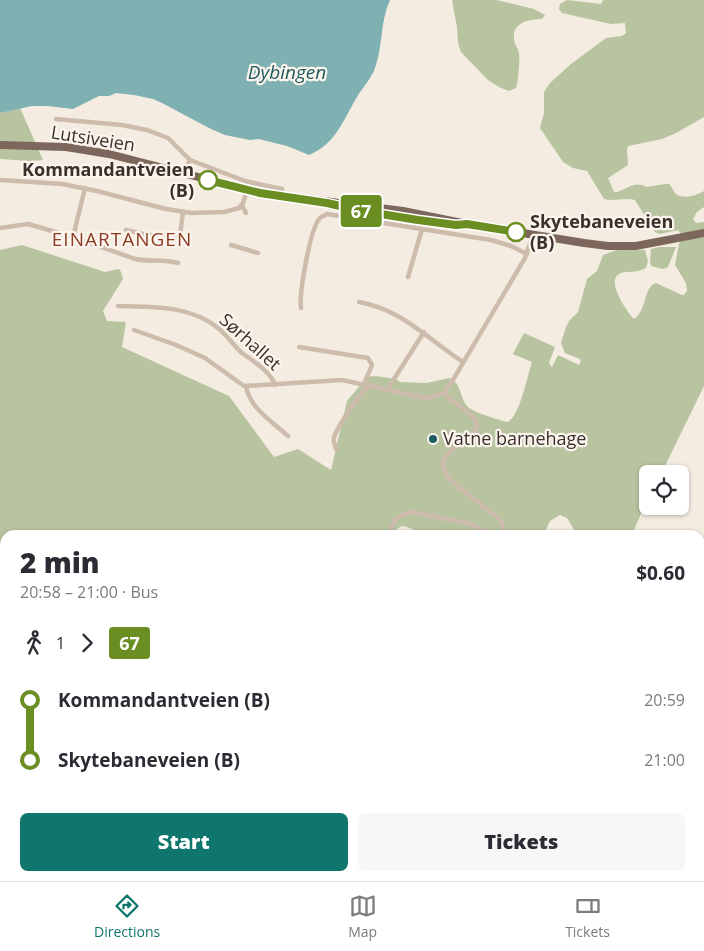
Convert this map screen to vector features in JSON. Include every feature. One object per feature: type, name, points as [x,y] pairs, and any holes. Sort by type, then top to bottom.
[{"type":"main road","name":"Lutsiveien","points":[[0,145],[81,149],[125,157],[247,190],[402,218],[456,225],[467,224],[590,244],[625,246],[648,244],[704,233]]},
{"type":"street","points":[[56,119],[122,125],[147,130],[168,138],[190,160],[245,181],[282,189]]},
{"type":"street","points":[[184,174],[190,160]]},
{"type":"street","points":[[0,180],[62,184],[85,188],[182,212],[224,212],[238,208],[242,205],[247,190]]},
{"type":"street","points":[[73,237],[85,188]]},
{"type":"street","points":[[242,205],[246,213]]},
{"type":"street","points":[[126,230],[147,235],[180,235],[182,212]]},
{"type":"street","points":[[301,308],[306,260],[316,227],[322,217],[330,214],[498,241],[527,254]]},
{"type":"street","points":[[0,228],[28,224],[73,237],[135,259],[167,260],[178,263]]},
{"type":"street","points":[[408,277],[422,229]]},
{"type":"street","points":[[134,330],[205,358],[235,381],[246,386],[342,380],[421,398],[433,397],[444,393],[450,385],[527,254],[533,235]]},
{"type":"street","points":[[231,245],[258,253]]},
{"type":"street","points":[[359,302],[384,309],[424,332],[463,362]]},
{"type":"street","name":"Sørhallet","points":[[118,306],[171,308],[201,318],[220,330],[236,348],[268,375],[275,385]]},
{"type":"street","points":[[388,390],[424,332]]},
{"type":"street","points":[[300,347],[368,358],[372,365],[364,384]]},
{"type":"street","points":[[336,449],[334,440],[337,431],[370,385]]},
{"type":"street","points":[[246,386],[248,394],[257,407],[288,436]]},
{"type":"street","points":[[444,393],[472,416],[477,426],[475,433],[470,438],[446,456],[445,472],[453,482],[500,520],[502,530]]},
{"type":"street","points":[[390,530],[391,525],[397,518],[406,513],[415,512],[471,524],[482,530]]},
{"type":"green space","points":[[452,0],[496,0],[534,9],[545,15],[542,19],[523,22],[516,28],[514,33],[519,56],[516,88],[509,91],[488,80],[461,52]]},
{"type":"green space","points":[[567,0],[601,4],[603,0],[704,0],[704,117],[662,139],[628,146],[628,165],[608,178],[614,192],[639,184],[646,187],[669,184],[676,194],[683,197],[704,191],[704,207],[697,212],[693,219],[696,223],[704,222],[704,386],[665,465],[639,465],[640,515],[634,530],[574,530],[567,518],[560,515],[550,521],[546,530],[414,530],[402,526],[395,530],[0,530],[0,250],[22,245],[105,272],[119,269],[123,279],[103,311],[107,321],[126,322],[122,347],[229,396],[274,457],[298,449],[331,470],[347,401],[367,377],[375,376],[396,379],[400,382],[427,383],[449,378],[456,383],[468,407],[481,414],[508,422],[520,404],[532,362],[513,354],[524,333],[555,347],[549,363],[552,367],[558,355],[579,365],[580,359],[565,353],[561,343],[569,321],[578,312],[587,279],[597,271],[603,255],[617,250],[645,250],[648,261],[646,268],[619,274],[615,283],[619,296],[634,319],[641,311],[649,289],[656,283],[684,295],[687,291],[686,283],[675,265],[681,234],[678,230],[660,234],[655,232],[635,200],[604,199],[587,171],[573,168],[563,162],[540,128],[544,113],[544,92],[550,83],[571,64],[606,38],[622,36],[626,33],[625,23],[611,24],[562,13],[559,9],[560,4]]},
{"type":"green space","points":[[20,108],[43,160],[0,159],[0,113]]},
{"type":"green space","points":[[676,247],[668,267],[663,269],[651,266],[650,260],[651,249]]},
{"type":"water","name":"Dybingen","points":[[0,0],[390,0],[385,17],[378,59],[373,72],[332,138],[326,145],[309,155],[287,146],[259,139],[250,140],[225,135],[153,99],[134,95],[116,93],[109,96],[99,96],[73,109],[32,106],[0,113]]},
{"type":"bus line","name":"67","points":[[208,180],[260,193],[327,203],[362,211],[516,232]]},
{"type":"place","name":"Kommandantveien (B)","points":[[208,180]]},
{"type":"place","name":"Skytebaneveien (B)","points":[[516,232]]},
{"type":"place","name":"Vatne barnehage","points":[[433,439]]},
{"type":"district","name":"EINARTANGEN","points":[[122,239]]}]
